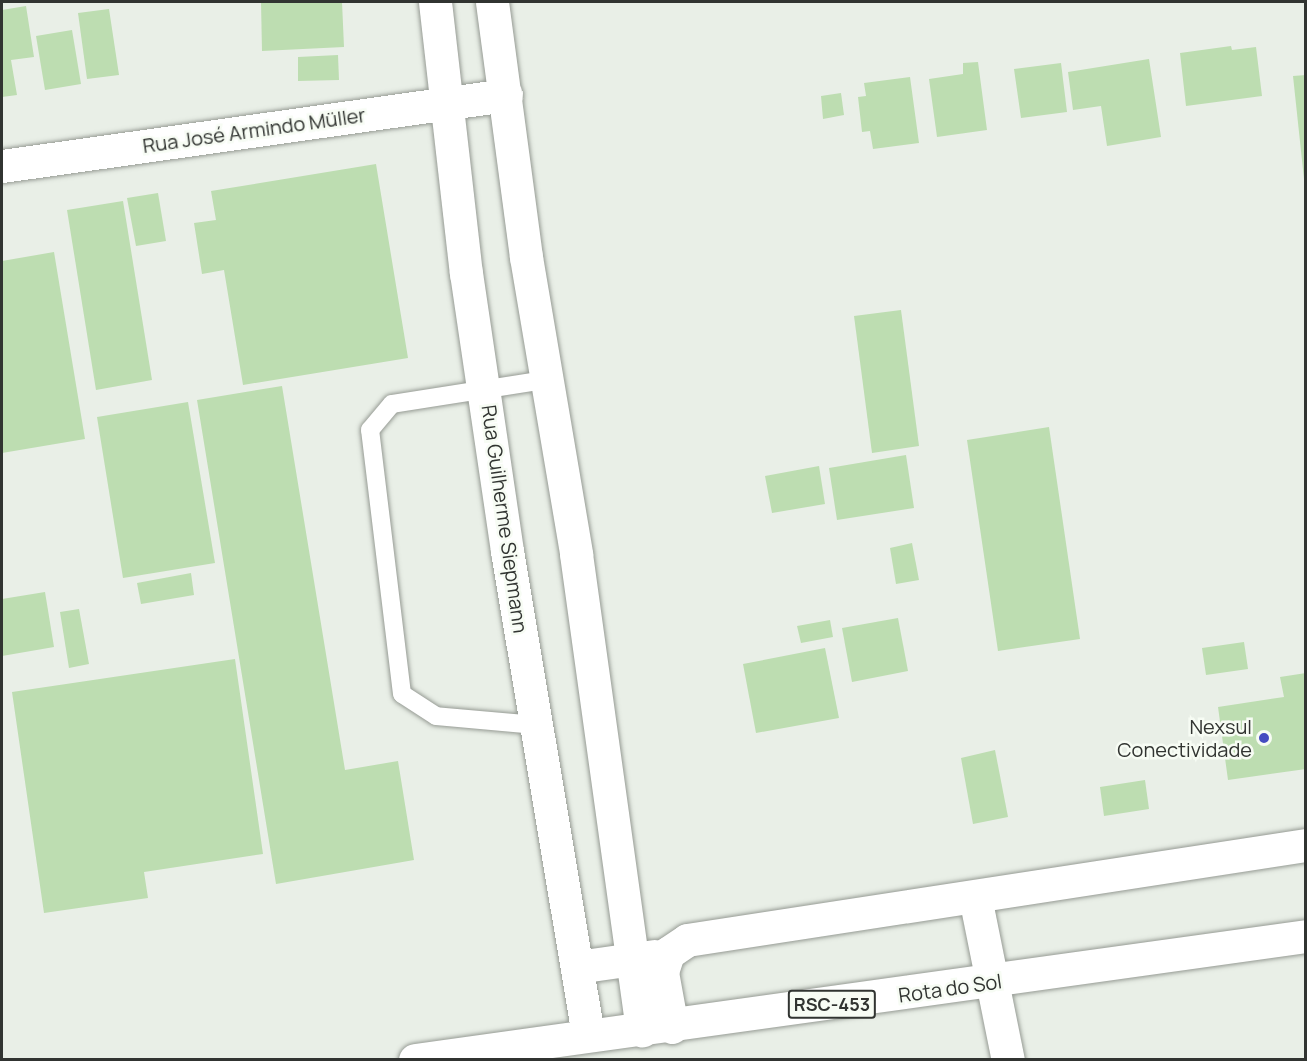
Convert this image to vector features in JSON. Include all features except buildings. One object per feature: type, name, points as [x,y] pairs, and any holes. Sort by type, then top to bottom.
[{"type":"main road","name":"Rua Guilherme Siepmann","points":[[435,2],[449,102],[466,273],[486,390],[536,725],[588,1035]]},
{"type":"main road","points":[[492,2],[546,380],[576,554],[632,960],[657,1028]]},
{"type":"main road","name":"Rua José Armindo Müller","points":[[2,166],[506,95]]},
{"type":"main road","points":[[577,967],[668,953],[687,940],[1305,845]]},
{"type":"main road","points":[[975,897],[1008,1059]]},
{"type":"main road","name":"Rota do Sol","points":[[415,1059],[992,982],[1305,936]]},
{"type":"main road","points":[[657,1028],[662,972],[668,953]]},
{"type":"lane","points":[[536,725],[436,716],[402,694],[370,430],[392,405],[546,380]]},
{"type":"place","name":"Nexsul Conectividade","points":[[1264,738]]}]
